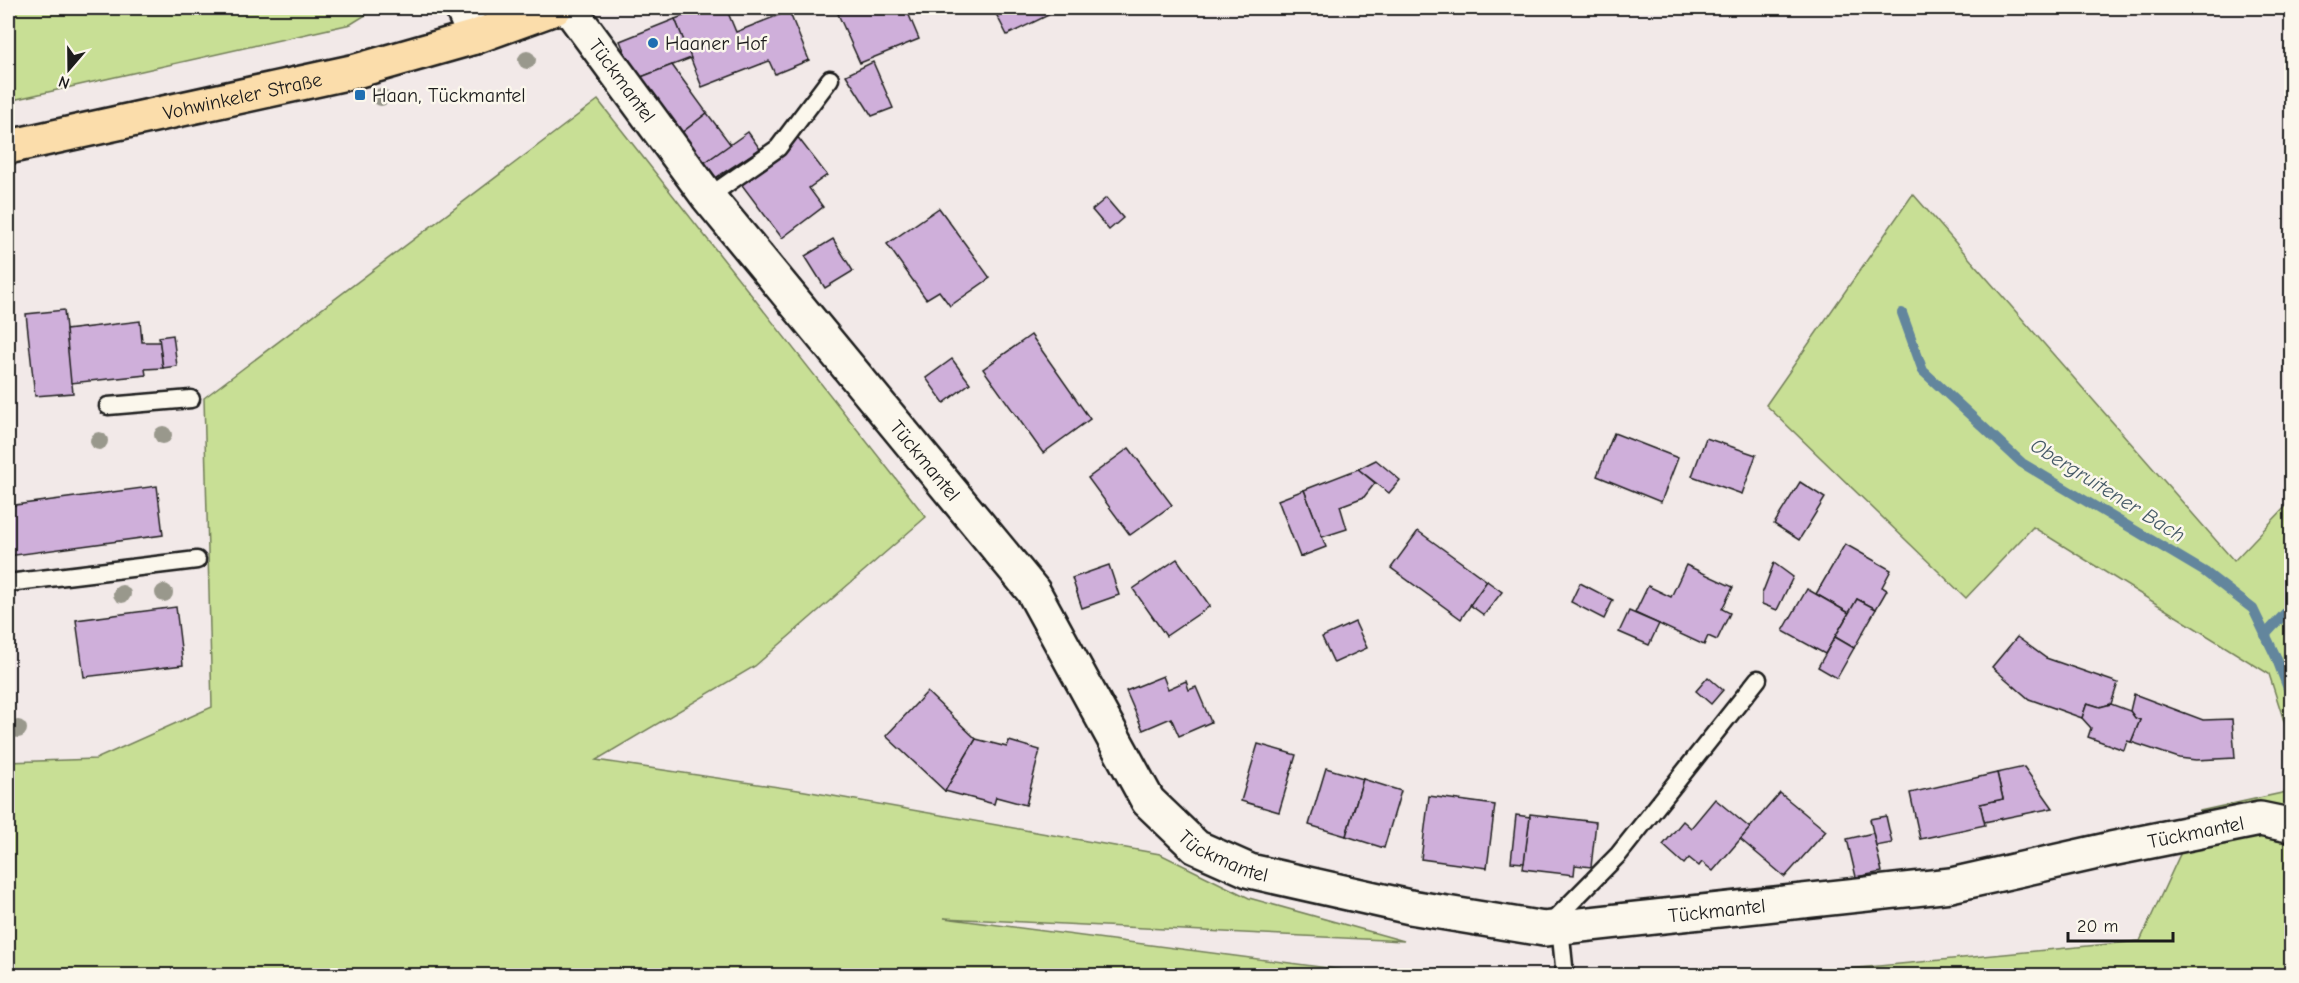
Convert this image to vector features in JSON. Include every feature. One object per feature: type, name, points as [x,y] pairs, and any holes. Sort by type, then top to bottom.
[{"type":"main road","name":"Vohwinkeler Straße","points":[[8,147],[356,71],[469,22],[555,8]]},
{"type":"street","name":"Tückmantel","points":[[569,8],[708,197],[1033,591],[1148,801],[1196,847],[1250,871],[1410,907],[1552,928],[1951,885],[2260,819],[2288,830]]},
{"type":"lane","points":[[708,197],[778,148],[830,78]]},
{"type":"lane","points":[[108,406],[191,399]]},
{"type":"lane","points":[[8,583],[197,560]]},
{"type":"lane","points":[[1565,975],[1552,928],[1619,854],[1758,679]]},
{"type":"green space","points":[[8,8],[377,8],[351,24],[8,101]]},
{"type":"green space","points":[[598,100],[926,517],[755,666],[596,760],[805,791],[1160,854],[1249,898],[1404,941],[944,918],[1343,970],[1404,975],[8,975],[8,762],[96,759],[212,707],[204,398]]},
{"type":"green space","points":[[1913,194],[2234,561],[2291,501],[2291,743],[2269,674],[2033,527],[1966,598],[1766,405]]},
{"type":"green space","points":[[2291,791],[2291,975],[1774,976],[2140,941],[2200,811]]},
{"type":"building","points":[[704,8],[726,8],[736,32],[789,11],[809,60],[775,74],[769,61],[702,87],[675,19]]},
{"type":"building","points":[[852,8],[906,8],[919,39],[860,63],[838,14]]},
{"type":"building","points":[[993,8],[1063,8],[1007,35]]},
{"type":"building","points":[[675,19],[691,58],[636,79],[620,41]]},
{"type":"building","points":[[873,62],[893,108],[872,116],[846,75]]},
{"type":"building","points":[[672,65],[707,113],[675,138],[636,79]]},
{"type":"building","points":[[707,113],[731,145],[700,166],[675,138]]},
{"type":"building","points":[[748,132],[760,149],[711,181],[700,166]]},
{"type":"building","points":[[796,135],[827,175],[809,188],[823,207],[782,238],[739,181]]},
{"type":"building","points":[[1106,198],[1123,218],[1109,230],[1092,210]]},
{"type":"building","points":[[939,208],[990,278],[950,306],[939,291],[926,299],[887,244]]},
{"type":"building","points":[[833,239],[853,271],[825,288],[805,256]]},
{"type":"building","points":[[64,310],[73,393],[35,396],[26,314]]},
{"type":"building","points":[[140,321],[142,342],[160,342],[163,368],[145,369],[146,375],[71,383],[66,330]]},
{"type":"building","points":[[173,335],[177,366],[163,368],[159,337]]},
{"type":"building","points":[[1031,335],[1090,419],[1043,453],[983,369]]},
{"type":"building","points":[[952,359],[970,383],[944,403],[926,378]]},
{"type":"building","points":[[1614,433],[1678,458],[1661,502],[1597,476]]},
{"type":"building","points":[[1706,438],[1756,455],[1742,494],[1692,476]]},
{"type":"building","points":[[1129,448],[1172,505],[1130,535],[1088,478]]},
{"type":"building","points":[[1376,460],[1400,480],[1389,493],[1358,469]]},
{"type":"building","points":[[1358,469],[1375,483],[1364,497],[1340,506],[1347,529],[1322,537],[1304,490]]},
{"type":"building","points":[[1800,482],[1825,498],[1799,540],[1774,524]]},
{"type":"building","points":[[157,486],[163,535],[8,556],[8,506]]},
{"type":"building","points":[[1304,490],[1326,547],[1300,557],[1278,500]]},
{"type":"building","points":[[1418,531],[1487,581],[1461,619],[1391,568]]},
{"type":"building","points":[[1845,544],[1891,570],[1882,587],[1887,590],[1876,609],[1857,599],[1849,613],[1816,594]]},
{"type":"building","points":[[1177,559],[1210,606],[1166,636],[1133,589]]},
{"type":"building","points":[[1774,563],[1793,577],[1777,610],[1762,604],[1762,594]]},
{"type":"building","points":[[1109,565],[1119,595],[1082,608],[1072,578]]},
{"type":"building","points":[[1686,565],[1733,587],[1722,609],[1730,613],[1717,640],[1708,636],[1704,645],[1635,613],[1648,586],[1671,597]]},
{"type":"building","points":[[1487,581],[1502,592],[1484,615],[1470,605]]},
{"type":"building","points":[[1580,583],[1613,600],[1604,619],[1571,602]]},
{"type":"building","points":[[1807,589],[1849,613],[1825,654],[1783,631]]},
{"type":"building","points":[[1857,599],[1876,609],[1854,648],[1835,637]]},
{"type":"building","points":[[176,607],[183,665],[84,677],[76,620]]},
{"type":"building","points":[[1629,611],[1659,624],[1649,645],[1619,632]]},
{"type":"building","points":[[1355,622],[1367,648],[1334,663],[1322,637]]},
{"type":"building","points":[[1835,637],[1854,648],[1837,678],[1818,667]]},
{"type":"building","points":[[2017,637],[2046,658],[2118,683],[2111,704],[2100,707],[2087,703],[2082,718],[2029,699],[1992,667]]},
{"type":"building","points":[[1163,676],[1168,689],[1186,681],[1189,690],[1196,687],[1211,722],[1179,736],[1171,718],[1143,730],[1126,691]]},
{"type":"building","points":[[1708,677],[1723,690],[1711,704],[1696,691]]},
{"type":"building","points":[[927,692],[976,739],[945,791],[886,736]]},
{"type":"building","points":[[2134,694],[2203,720],[2232,719],[2235,758],[2196,760],[2179,758],[2131,742],[2140,720],[2135,718],[2130,711]]},
{"type":"building","points":[[2087,703],[2100,707],[2111,704],[2130,711],[2135,718],[2140,720],[2131,742],[2127,741],[2124,750],[2088,737],[2091,728],[2082,718]]},
{"type":"building","points":[[976,739],[1007,747],[1009,741],[1040,750],[1026,805],[996,797],[994,804],[945,791]]},
{"type":"building","points":[[1258,744],[1296,755],[1279,812],[1241,801]]},
{"type":"building","points":[[2024,767],[2053,808],[1984,822],[1980,804],[2003,799],[1997,773]]},
{"type":"building","points":[[1326,768],[1363,779],[1346,836],[1309,825]]},
{"type":"building","points":[[1997,773],[2003,799],[1980,804],[1985,825],[1920,839],[1910,793]]},
{"type":"building","points":[[1363,779],[1401,791],[1384,848],[1346,836]]},
{"type":"building","points":[[1780,793],[1826,831],[1785,877],[1740,839]]},
{"type":"building","points":[[1429,796],[1495,805],[1487,868],[1421,859]]},
{"type":"building","points":[[1715,799],[1750,828],[1713,871],[1702,862],[1699,866],[1689,858],[1684,864],[1663,845],[1683,821],[1691,828]]},
{"type":"building","points":[[1530,814],[1596,822],[1591,867],[1575,865],[1574,875],[1523,869]]},
{"type":"building","points":[[1516,815],[1530,817],[1524,863],[1511,862]]},
{"type":"building","points":[[1886,816],[1892,843],[1876,846],[1870,819]]},
{"type":"building","points":[[1873,833],[1882,872],[1856,877],[1847,839]]},
{"type":"waterway","name":"Obergruitener Bach","points":[[1902,313],[1923,371],[2022,463],[2205,572],[2253,609],[2276,657],[2292,699]]},
{"type":"waterway","points":[[2265,635],[2292,606]]},
{"type":"place","name":"Haaner Hof","points":[[653,43]]},
{"type":"place","name":"Haan, Tückmantel","points":[[360,95]]}]
